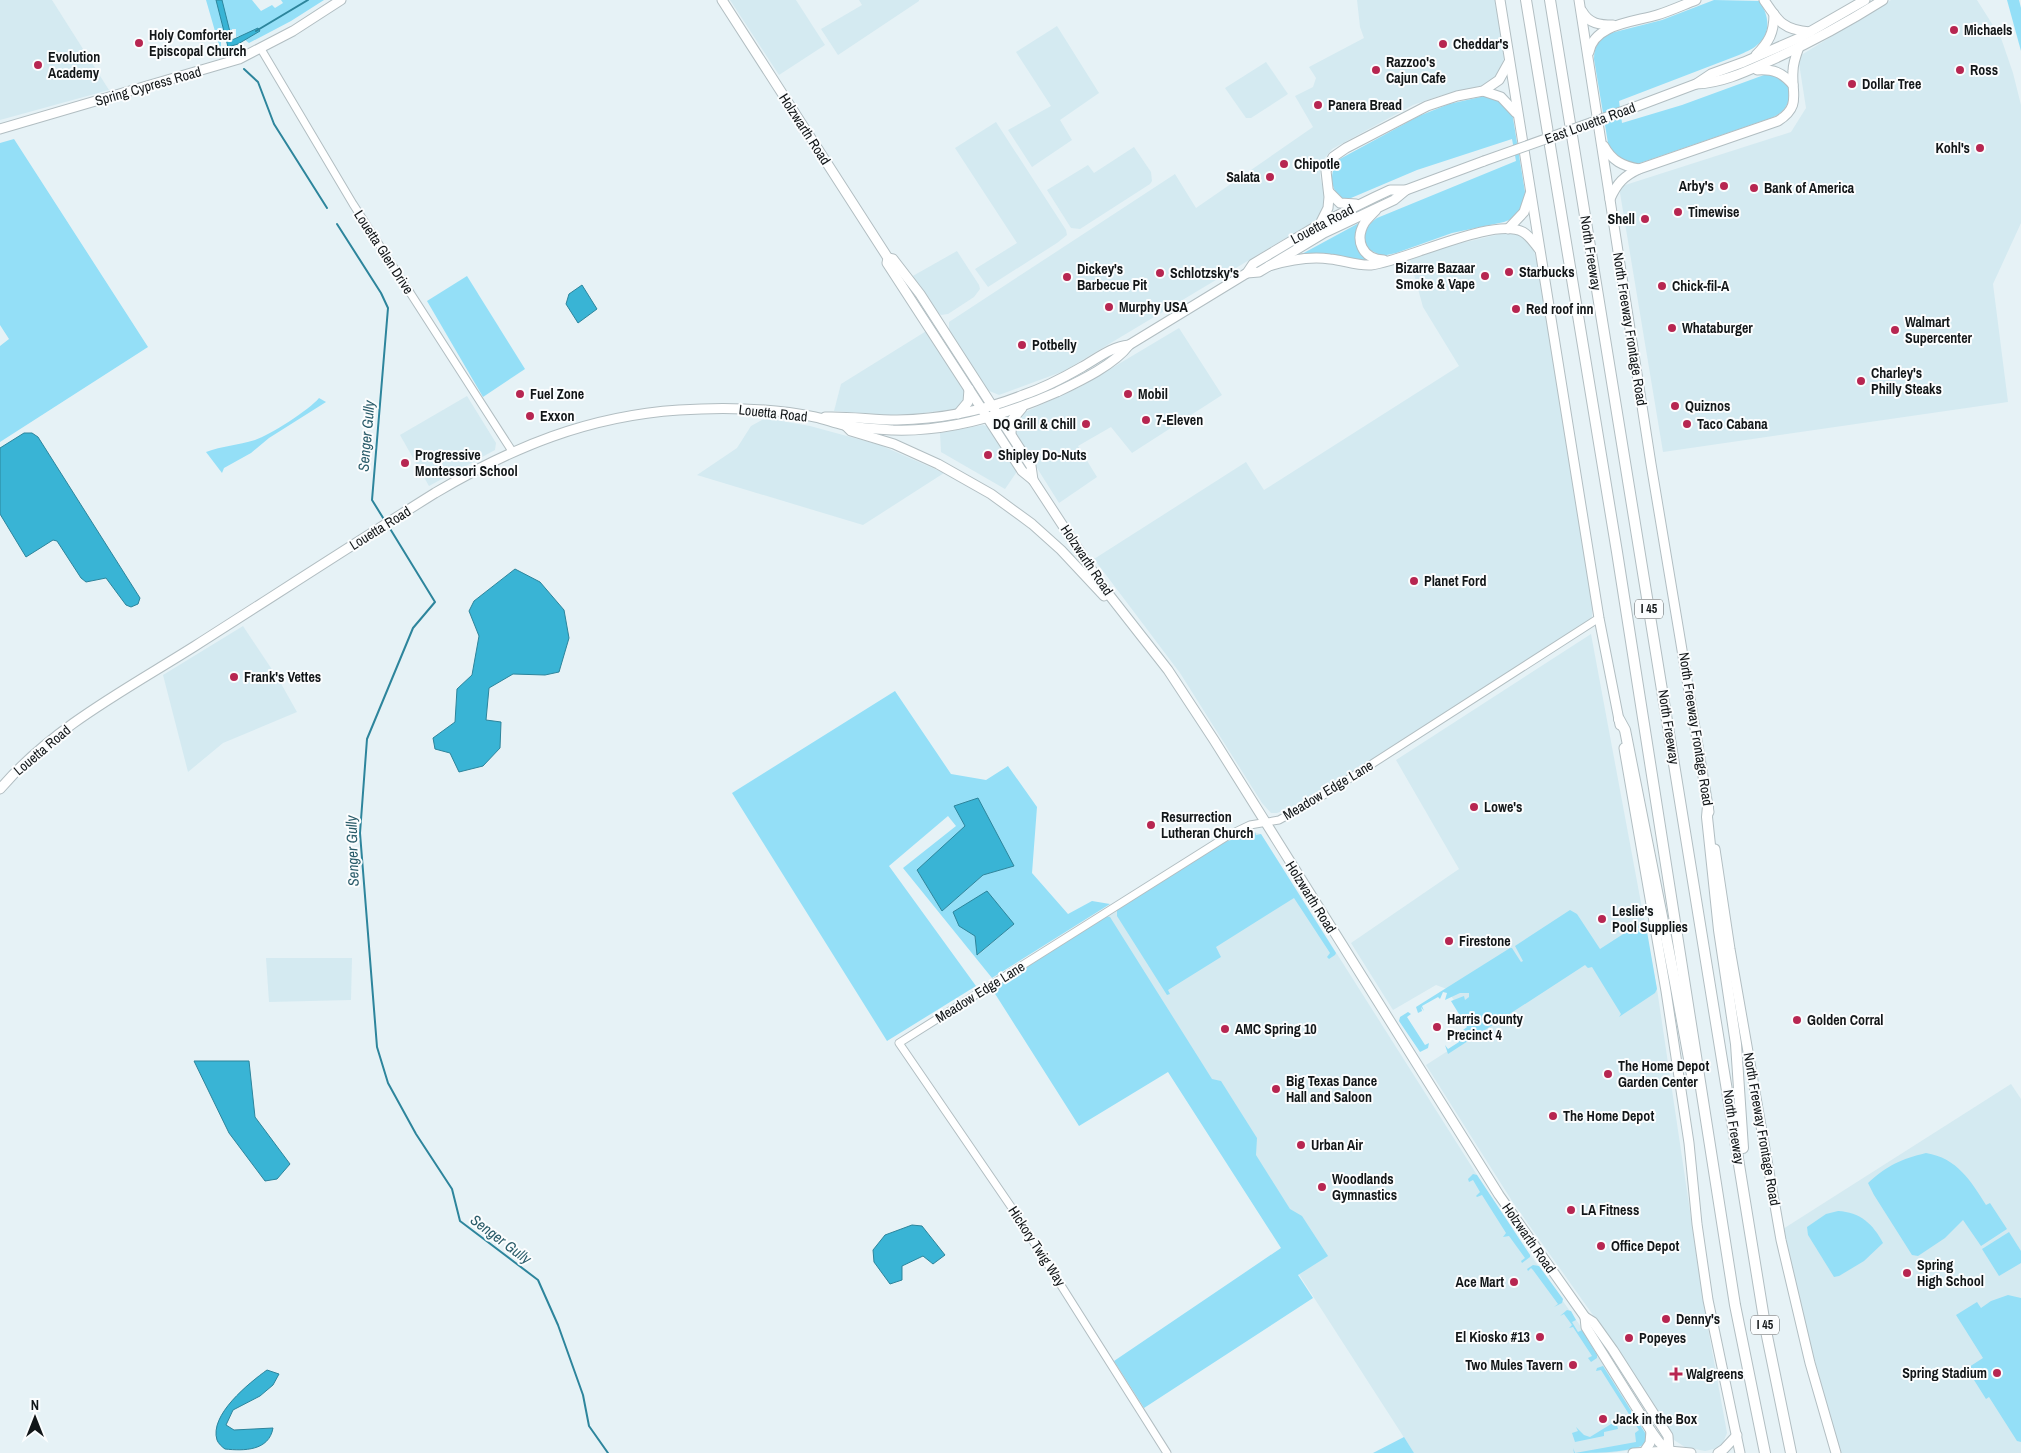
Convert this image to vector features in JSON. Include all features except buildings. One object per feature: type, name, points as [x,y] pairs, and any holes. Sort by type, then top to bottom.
[{"type":"highway","name":"North Freeway","points":[[1526,0],[1617,552],[1735,1305],[1764,1453]]},
{"type":"highway","name":"North Freeway","points":[[1550,0],[1766,1331],[1791,1453]]},
{"type":"highway","points":[[1619,719],[1625,730],[1674,977],[1705,1153],[1712,1162]]},
{"type":"highway","points":[[1708,806],[1707,817],[1719,930],[1736,1044],[1749,1219]]},
{"type":"main road","name":"Spring Cypress Road","points":[[0,129],[240,59],[293,31],[341,0]]},
{"type":"main road","name":"Holzwarth Road","points":[[722,0],[888,258],[887,263],[1022,471],[1033,480],[1103,587],[1168,670],[1499,1195],[1584,1317],[1586,1327],[1658,1442],[1670,1452]]},
{"type":"main road","points":[[1500,0],[1599,618],[1619,719],[1666,991],[1689,1143],[1708,1300],[1741,1452]]},
{"type":"main road","points":[[1588,59],[1591,45],[1597,36],[1605,30],[1658,15],[1696,0]]},
{"type":"main road","points":[[1764,0],[1780,23],[1789,28],[1810,32]]},
{"type":"main road","name":"East Louetta Road","points":[[1484,161],[1635,108],[1696,84],[1711,74],[1751,59],[1810,32],[1865,0]]},
{"type":"main road","name":"East Louetta Road","points":[[1696,84],[1714,84],[1750,70],[1799,47],[1883,0]]},
{"type":"main road","points":[[1580,4],[1585,17],[1592,22],[1602,25],[1619,26]]},
{"type":"main road","name":"North Freeway Frontage Road","points":[[1580,4],[1651,464],[1730,949],[1781,1240],[1810,1363],[1836,1453]]},
{"type":"main road","points":[[1846,22],[1851,9]]},
{"type":"main road","points":[[1751,59],[1771,36],[1774,14]]},
{"type":"main road","points":[[1610,199],[1621,180],[1639,169],[1786,116],[1791,109],[1795,96],[1793,64],[1799,47]]},
{"type":"main road","points":[[1320,224],[1328,208],[1329,192],[1326,170],[1333,157],[1346,148],[1428,106],[1457,96],[1483,91],[1498,80],[1509,61]]},
{"type":"main road","points":[[1750,70],[1770,69],[1779,72],[1793,85]]},
{"type":"main road","points":[[1483,91],[1502,97],[1518,115]]},
{"type":"main road","points":[[1601,142],[1607,153],[1616,161],[1625,167],[1639,169]]},
{"type":"main road","name":"Louetta Road","points":[[1247,273],[1259,272],[1324,234],[1394,200],[1406,190],[1484,161]]},
{"type":"main road","name":"Louetta Road","points":[[0,789],[28,759],[72,724],[395,518],[469,473],[512,451],[558,434],[599,422],[639,414],[678,410],[728,408],[761,410],[814,417],[845,425],[894,430],[955,425],[988,418],[1024,406],[1068,387],[1089,375],[1121,356],[1129,345],[1247,273],[1253,264],[1320,224],[1390,190],[1406,190]]},
{"type":"main road","points":[[1329,192],[1340,203],[1347,205],[1362,203]]},
{"type":"main road","points":[[1508,229],[1524,212],[1531,192]]},
{"type":"main road","points":[[1379,207],[1366,221],[1360,237],[1361,245],[1365,253],[1372,258],[1381,260],[1399,258]]},
{"type":"main road","points":[[1269,266],[1288,260],[1308,258],[1331,259],[1368,265],[1385,263],[1461,238],[1508,229],[1523,232],[1532,240],[1541,253]]},
{"type":"main road","name":"Holzwarth Road","points":[[888,258],[893,259],[920,294],[999,414],[1032,466],[1033,480]]},
{"type":"main road","name":"Louetta Road","points":[[814,417],[850,416],[894,420],[958,414],[982,409],[1023,396],[1064,377],[1116,346],[1129,345]]},
{"type":"main road","points":[[958,414],[968,402],[970,389]]},
{"type":"main road","points":[[1011,433],[1012,420],[1024,406]]},
{"type":"main road","points":[[845,425],[852,431],[894,444],[938,464],[991,494],[1032,524],[1061,550],[1104,596],[1120,608]]},
{"type":"main road","name":"Holzwarth Road","points":[[1584,1317],[1593,1322],[1618,1356],[1668,1436],[1670,1452]]},
{"type":"main road","points":[[1644,1452],[1650,1443],[1651,1431]]},
{"type":"main road","points":[[1718,1453],[1737,1435]]},
{"type":"main road","points":[[1633,1453],[1692,1453]]},
{"type":"street","name":"Louetta Glen Drive","points":[[261,49],[353,204],[512,451]]},
{"type":"street","name":"Meadow Edge Lane","points":[[899,1044],[1230,834],[1250,825],[1279,820],[1320,798],[1599,618]]},
{"type":"street","name":"Hickory Twig Way","points":[[899,1044],[1018,1217],[1167,1453]]},
{"type":"shaded area","points":[[0,0],[52,0],[109,90],[0,120]]},
{"type":"shaded area","points":[[206,0],[252,0],[261,11],[272,5],[275,8],[283,3],[281,0],[324,0],[291,21],[249,43],[242,40],[239,36],[236,37],[236,29],[232,29],[231,34],[221,37],[221,52]]},
{"type":"shaded area","points":[[216,0],[222,0],[232,40],[258,28],[260,31],[238,44],[228,47]]},
{"type":"shaded area","points":[[730,0],[796,0],[825,45],[779,75]]},
{"type":"shaded area","points":[[859,0],[919,1],[838,55],[821,29],[862,5]]},
{"type":"shaded area","points":[[1357,0],[1495,0],[1504,57],[1501,71],[1484,85],[1439,96],[1413,105],[1332,149],[1324,159],[1320,170],[1326,198],[1323,214],[1316,220],[1064,371],[999,395],[987,390],[949,331],[949,322],[1175,174],[1196,208],[1313,127],[1295,96],[1313,87],[1316,78],[1309,67],[1364,38],[1360,27]]},
{"type":"shaded area","points":[[1714,0],[1759,1],[1767,18],[1767,30],[1762,40],[1753,48],[1739,55],[1619,101],[1622,123],[1682,105],[1764,75],[1782,79],[1787,85],[1789,99],[1786,106],[1780,113],[1771,118],[1640,163],[1624,162],[1613,153],[1608,143],[1594,59],[1598,43],[1611,33],[1662,20]]},
{"type":"shaded area","points":[[1891,0],[1977,0],[2001,38],[2013,73],[2021,105],[2021,223],[1993,284],[2008,402],[1663,452],[1619,187],[1791,132],[1806,108],[1798,57]]},
{"type":"shaded area","points":[[2007,0],[2019,0],[2021,8],[2021,51]]},
{"type":"shaded area","points":[[1057,26],[1099,93],[1060,120],[1072,140],[1032,167],[1008,130],[1051,106],[1016,52]]},
{"type":"shaded area","points":[[1266,62],[1288,94],[1251,118],[1246,118],[1225,88]]},
{"type":"shaded area","points":[[1485,96],[1497,98],[1512,112],[1525,192],[1522,207],[1517,215],[1504,222],[1452,233],[1396,253],[1382,256],[1368,249],[1365,240],[1367,228],[1377,218],[1516,161],[1512,139],[1417,170],[1351,198],[1341,198],[1334,189],[1332,175],[1338,160],[1419,116],[1449,104]]},
{"type":"shaded area","points":[[996,122],[1066,230],[1067,235],[988,287],[975,269],[1017,243],[955,148]]},
{"type":"shaded area","points":[[14,139],[148,347],[0,442],[0,346],[9,339],[0,325],[0,143]]},
{"type":"shaded area","points":[[1134,147],[1151,172],[1152,181],[1150,184],[1080,229],[1071,228],[1047,190],[1088,165],[1094,173]]},
{"type":"shaded area","points":[[1359,223],[1356,235],[1374,262],[1300,255]]},
{"type":"shaded area","points":[[1505,233],[1518,234],[1527,240],[1534,251],[1537,262],[1592,604],[1592,617],[1310,800],[1277,813],[1271,813],[1262,803],[1180,673],[1094,559],[1246,462],[1264,490],[1459,366],[1423,307],[1410,260],[1448,246]]},
{"type":"shaded area","points":[[957,251],[980,289],[974,297],[948,314],[941,315],[936,312],[911,277]]},
{"type":"shaded area","points":[[467,276],[525,369],[483,397],[427,301]]},
{"type":"shaded area","points":[[582,285],[597,309],[578,323],[566,304],[569,294]]},
{"type":"shaded area","points":[[1179,328],[1222,395],[1132,453],[1111,427],[1078,446],[1097,477],[1059,503],[1015,433],[1017,419],[1023,413],[1080,387]]},
{"type":"shaded area","points":[[928,330],[967,392],[962,406],[956,409],[915,414],[888,415],[834,411],[841,384]]},
{"type":"shaded area","points":[[467,396],[496,443],[495,450],[429,486],[400,435]]},
{"type":"shaded area","points":[[319,398],[326,402],[269,438],[251,453],[224,468],[222,473],[206,452],[262,437],[298,415]]},
{"type":"shaded area","points":[[770,419],[810,426],[880,445],[944,473],[863,525],[697,475],[737,448],[751,426],[762,420]]},
{"type":"shaded area","points":[[983,425],[989,427],[1018,470],[1005,489],[941,452],[940,433]]},
{"type":"shaded area","points":[[24,433],[32,433],[38,437],[140,598],[138,604],[131,607],[126,605],[106,578],[86,582],[81,578],[57,541],[53,540],[26,557],[0,514],[0,448]]},
{"type":"shaded area","points":[[515,569],[540,582],[564,610],[569,638],[559,672],[545,675],[513,674],[489,688],[486,720],[501,722],[500,748],[483,766],[459,772],[450,753],[435,749],[433,738],[455,722],[457,689],[472,675],[479,636],[469,611],[474,601]]},
{"type":"shaded area","points":[[243,626],[279,680],[297,712],[223,743],[188,772],[163,675]]},
{"type":"shaded area","points":[[1591,634],[1657,989],[1705,1312],[1727,1433],[1722,1445],[1705,1451],[1685,1447],[1674,1440],[1622,1356],[1512,1201],[1426,1065],[1474,1034],[1447,989],[1436,985],[1393,1010],[1351,943],[1459,869],[1396,760]]},
{"type":"shaded area","points":[[895,691],[951,774],[986,780],[1008,766],[1037,807],[1032,873],[1068,914],[1092,901],[1110,904],[992,978],[903,868],[956,826],[948,816],[889,866],[976,986],[887,1041],[732,793]],"holes":[[[966,826],[1014,866],[983,875],[942,911],[917,870]],[[1014,924],[978,955],[977,954],[975,936]]]},
{"type":"shaded area","points":[[978,798],[1014,866],[983,875],[942,911],[917,870],[965,826],[954,806]]},
{"type":"shaded area","points":[[1253,832],[1261,834],[1479,1178],[1579,1324],[1647,1436],[1641,1449],[1609,1453],[1414,1453],[1079,933],[1222,843]]},
{"type":"shaded area","points":[[1255,832],[1256,835],[1261,834],[1336,953],[1335,955],[1329,959],[1327,957],[1330,953],[1294,898],[1216,947],[1221,957],[1168,990],[1170,994],[1167,995],[1117,916],[1117,910],[1222,843]]},
{"type":"shaded area","points":[[987,891],[1014,924],[977,955],[975,936],[959,926],[953,912]]},
{"type":"shaded area","points":[[1570,910],[1577,914],[1600,949],[1645,920],[1657,989],[1655,993],[1619,1017],[1621,1014],[1592,967],[1588,968],[1585,965],[1448,1054],[1445,1045],[1448,1049],[1459,1042],[1457,1037],[1460,1041],[1465,1038],[1462,1035],[1470,1036],[1470,1032],[1463,1030],[1467,1027],[1451,1001],[1464,996],[1465,1000],[1469,997],[1469,993],[1460,993],[1445,1000],[1447,993],[1443,992],[1440,999],[1438,997],[1422,1006],[1424,1011],[1421,1007],[1422,1011],[1418,1013],[1416,1007],[1510,948],[1512,948],[1521,962],[1523,961],[1515,946]]},
{"type":"shaded area","points":[[1106,916],[1110,917],[1212,1079],[1221,1081],[1257,1138],[1256,1155],[1290,1209],[1302,1216],[1328,1256],[1298,1275],[1313,1298],[1144,1408],[1114,1361],[1281,1248],[1168,1072],[1079,1126],[992,989]]},
{"type":"shaded area","points":[[266,958],[352,958],[351,1000],[269,1002]]},
{"type":"shaded area","points":[[1408,1012],[1411,1014],[1407,1017],[1425,1045],[1429,1043],[1428,1048],[1420,1052],[1399,1021],[1400,1017]]},
{"type":"shaded area","points":[[194,1061],[249,1061],[255,1117],[290,1164],[277,1179],[265,1181],[229,1133]]},
{"type":"shaded area","name":"Spring High School","points":[[2011,1084],[2021,1099],[2021,1453],[1840,1453],[1803,1317],[1783,1229]]},
{"type":"shaded area","points":[[1926,1153],[1955,1165],[1969,1179],[1986,1205],[1990,1203],[2007,1229],[1981,1246],[1963,1220],[1945,1238],[1918,1256],[1912,1255],[1868,1183],[1895,1164]]},
{"type":"shaded area","points":[[1473,1174],[1477,1175],[1530,1255],[1522,1263],[1521,1261],[1525,1258],[1509,1236],[1503,1237],[1506,1233],[1482,1195],[1476,1196],[1480,1192],[1473,1180],[1469,1182],[1468,1179]]},
{"type":"shaded area","points":[[1838,1211],[1853,1214],[1865,1220],[1875,1230],[1883,1243],[1864,1261],[1834,1277],[1808,1235],[1807,1227],[1826,1214]]},
{"type":"shaded area","points":[[912,1225],[922,1226],[945,1255],[933,1264],[923,1256],[902,1266],[902,1280],[890,1284],[874,1262],[873,1250],[885,1235]]},
{"type":"shaded area","points":[[2009,1232],[2021,1251],[2021,1263],[1999,1276],[1982,1249]]},
{"type":"shaded area","points":[[1533,1265],[1539,1266],[1563,1299],[1562,1303],[1554,1307],[1558,1304],[1533,1270],[1531,1268],[1528,1271],[1527,1269]]},
{"type":"shaded area","name":"Spring Stadium","points":[[2008,1295],[2021,1298],[2021,1442],[2017,1441],[1989,1397],[1986,1399],[1974,1380],[1977,1378],[1969,1367],[1983,1358],[1956,1315],[1977,1302],[1981,1308],[1991,1301]]},
{"type":"shaded area","points":[[1567,1310],[1571,1311],[1576,1320],[1572,1322],[1578,1332],[1582,1330],[1597,1355],[1597,1358],[1591,1362],[1588,1358],[1592,1356],[1573,1327],[1569,1328],[1572,1325],[1564,1314],[1560,1316]]},
{"type":"shaded area","points":[[1603,1366],[1647,1436],[1647,1443],[1622,1451],[1575,1453],[1636,1442],[1635,1433],[1639,1430],[1601,1370],[1596,1371],[1597,1368]]},
{"type":"shaded area","points":[[267,1370],[279,1374],[273,1385],[260,1396],[233,1410],[226,1425],[234,1430],[273,1428],[271,1436],[255,1448],[225,1449],[217,1440],[216,1430],[219,1420],[232,1400]]},
{"type":"shaded area","points":[[1616,1421],[1618,1429],[1604,1432],[1604,1436],[1575,1442],[1572,1433],[1578,1431],[1576,1427],[1584,1435],[1590,1437]]},
{"type":"shaded area","points":[[1404,1437],[1414,1453],[1373,1453]]},
{"type":"waterway","points":[[256,31],[308,0]]},
{"type":"waterway","name":"Senger Gully","points":[[244,69],[258,82],[274,124],[327,208]]},
{"type":"waterway","name":"Senger Gully","points":[[337,224],[381,293],[388,308],[372,500],[385,521]]},
{"type":"waterway","name":"Senger Gully","points":[[389,527],[435,602],[413,628],[367,739],[360,833],[377,1047],[388,1083],[416,1134],[452,1189],[460,1221],[538,1280],[558,1325],[583,1395],[589,1426],[608,1453]]},
{"type":"place","name":"Michaels","points":[[1954,30]]},
{"type":"place","name":"Holy Comforter Episcopal Church","points":[[139,43]]},
{"type":"place","name":"Cheddar's","points":[[1443,44]]},
{"type":"place","name":"Evolution Academy","points":[[38,65]]},
{"type":"place","name":"Razzoo's Cajun Cafe","points":[[1376,70]]},
{"type":"place","name":"Ross","points":[[1960,70]]},
{"type":"place","name":"Dollar Tree","points":[[1852,84]]},
{"type":"place","name":"Panera Bread","points":[[1318,105]]},
{"type":"place","name":"Kohl's","points":[[1980,148]]},
{"type":"place","name":"Chipotle","points":[[1284,164]]},
{"type":"place","name":"Salata","points":[[1270,177]]},
{"type":"place","name":"Arby's","points":[[1724,186]]},
{"type":"place","name":"Bank of America","points":[[1754,188]]},
{"type":"place","name":"Timewise","points":[[1678,212]]},
{"type":"place","name":"Shell","points":[[1645,219]]},
{"type":"place","name":"Starbucks","points":[[1509,272]]},
{"type":"place","name":"Schlotzsky's","points":[[1160,273]]},
{"type":"place","name":"Bizarre Bazaar Smoke & Vape","points":[[1485,276]]},
{"type":"place","name":"Dickey's Barbecue Pit","points":[[1067,277]]},
{"type":"place","name":"Chick-fil-A","points":[[1662,286]]},
{"type":"place","name":"Murphy USA","points":[[1109,307]]},
{"type":"place","name":"Red roof inn","points":[[1516,309]]},
{"type":"place","name":"Whataburger","points":[[1672,328]]},
{"type":"place","name":"Walmart Supercenter","points":[[1895,330]]},
{"type":"place","name":"Potbelly","points":[[1022,345]]},
{"type":"place","name":"Charley's Philly Steaks","points":[[1861,381]]},
{"type":"place","name":"Fuel Zone","points":[[520,394]]},
{"type":"place","name":"Mobil","points":[[1128,394]]},
{"type":"place","name":"Quiznos","points":[[1675,406]]},
{"type":"place","name":"Exxon","points":[[530,416]]},
{"type":"place","name":"7-Eleven","points":[[1146,420]]},
{"type":"place","name":"DQ Grill & Chill","points":[[1086,424]]},
{"type":"place","name":"Taco Cabana","points":[[1687,424]]},
{"type":"place","name":"Shipley Do-Nuts","points":[[988,455]]},
{"type":"place","name":"Progressive Montessori School","points":[[405,463]]},
{"type":"place","name":"Planet Ford","points":[[1414,581]]},
{"type":"place","name":"Frank's Vettes","points":[[234,677]]},
{"type":"place","name":"Lowe's","points":[[1474,807]]},
{"type":"place","name":"Resurrection Lutheran Church","points":[[1151,825]]},
{"type":"place","name":"Leslie's Pool Supplies","points":[[1602,919]]},
{"type":"place","name":"Firestone","points":[[1449,941]]},
{"type":"place","name":"Golden Corral","points":[[1797,1020]]},
{"type":"place","name":"Harris County Precinct 4","points":[[1437,1027]]},
{"type":"place","name":"AMC Spring 10","points":[[1225,1029]]},
{"type":"place","name":"The Home Depot Garden Center","points":[[1608,1074]]},
{"type":"place","name":"Big Texas Dance Hall and Saloon","points":[[1276,1089]]},
{"type":"place","name":"The Home Depot","points":[[1553,1116]]},
{"type":"place","name":"Urban Air","points":[[1301,1145]]},
{"type":"place","name":"Woodlands Gymnastics","points":[[1322,1187]]},
{"type":"place","name":"LA Fitness","points":[[1571,1210]]},
{"type":"place","name":"Office Depot","points":[[1601,1246]]},
{"type":"place","name":"Spring High School","points":[[1907,1273]]},
{"type":"place","name":"Ace Mart","points":[[1514,1282]]},
{"type":"place","name":"Denny's","points":[[1666,1319]]},
{"type":"place","name":"El Kiosko #13","points":[[1540,1337]]},
{"type":"place","name":"Popeyes","points":[[1629,1338]]},
{"type":"place","name":"Two Mules Tavern","points":[[1573,1365]]},
{"type":"place","name":"Spring Stadium","points":[[1997,1373]]},
{"type":"place","name":"Walgreens","points":[[1676,1374]]},
{"type":"place","name":"Jack in the Box","points":[[1603,1419]]}]
